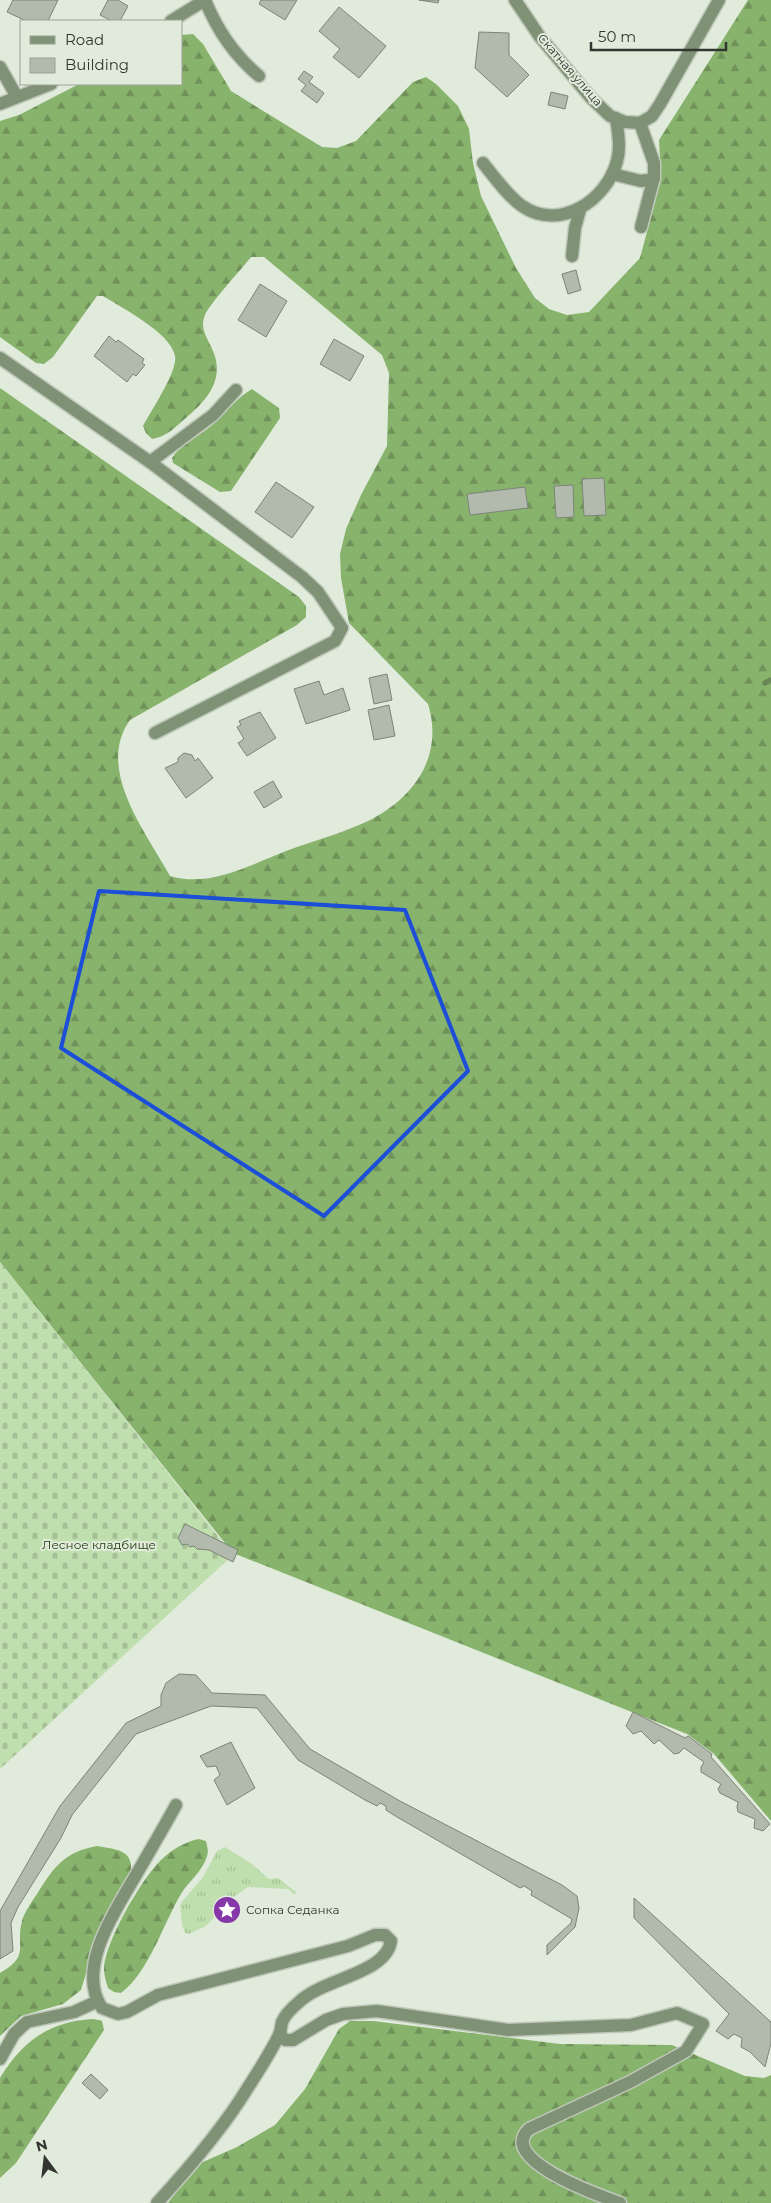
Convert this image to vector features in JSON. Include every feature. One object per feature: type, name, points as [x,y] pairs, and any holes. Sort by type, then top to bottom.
[{"type":"street","points":[[173,20],[205,0],[220,32],[244,64],[259,76]]},
{"type":"street","name":"Скатная улица","points":[[515,0],[540,37],[591,98],[610,116],[625,122],[640,123]]},
{"type":"street","points":[[641,227],[654,180],[654,163],[640,123],[652,116],[660,104],[719,0]]},
{"type":"street","points":[[0,67],[17,97]]},
{"type":"street","points":[[0,104],[47,85]]},
{"type":"street","points":[[483,163],[507,192],[523,206],[542,215],[568,214],[580,210],[608,184],[618,160],[616,118]]},
{"type":"street","points":[[612,174],[640,181],[654,180]]},
{"type":"street","points":[[572,256],[575,228],[580,210]]},
{"type":"street","points":[[0,358],[150,462],[302,577],[318,592],[342,628],[335,641],[155,733]]},
{"type":"street","points":[[150,462],[213,415],[236,390]]},
{"type":"street","points":[[157,2203],[191,2166],[246,2092],[280,2034],[283,2021],[304,1998],[326,1984],[369,1969],[390,1949],[391,1941],[385,1935],[375,1935],[339,1948],[158,1995],[127,2012],[118,2014],[102,2008],[93,1988],[93,1976],[105,1929],[176,1805]]},
{"type":"street","points":[[0,2058],[14,2034],[27,2022],[74,2012],[98,2002]]},
{"type":"street","points":[[280,2034],[284,2040],[293,2040],[326,2020],[343,2014],[377,2011],[508,2030],[632,2025],[677,2013],[703,2024],[686,2051],[630,2082],[529,2129],[522,2140],[524,2148],[539,2165],[564,2181],[620,2203]]},
{"type":"highlighted area","points":[[99,891],[405,910],[468,1071],[324,1216],[61,1048]]},
{"type":"green space","points":[[748,0],[771,0],[771,1821],[714,1754],[687,1734],[233,1553],[0,1262],[0,388],[299,597],[306,606],[306,617],[297,625],[130,720],[121,739],[118,759],[121,779],[128,800],[138,820],[170,876],[200,879],[229,873],[368,821],[399,800],[422,773],[432,741],[432,723],[428,704],[349,623],[341,578],[340,554],[346,529],[361,495],[387,446],[389,373],[382,355],[264,257],[251,257],[213,302],[203,320],[205,333],[216,361],[217,371],[212,388],[201,403],[167,434],[152,439],[146,433],[143,426],[168,381],[175,363],[175,356],[172,347],[165,339],[145,322],[103,296],[97,296],[53,357],[44,364],[36,363],[0,337],[0,121],[19,115],[77,85],[182,85],[182,35],[193,34],[203,44],[231,91],[322,147],[337,148],[356,141],[413,82],[426,77],[436,84],[458,106],[469,129],[473,163],[481,196],[516,268],[535,298],[549,309],[567,315],[589,312],[640,258],[661,180],[659,140]]},
{"type":"green space","points":[[252,389],[279,408],[280,418],[231,491],[220,492],[173,463],[172,458],[180,449],[211,426],[236,401]]},
{"type":"green space","name":"Лесное кладбище","points":[[0,1262],[233,1555],[0,1769]]},
{"type":"green space","points":[[199,1839],[206,1841],[208,1848],[208,1854],[202,1867],[181,1894],[140,1973],[121,1993],[114,1992],[108,1988],[104,1969],[110,1943],[125,1912],[143,1882],[160,1861],[178,1847]]},
{"type":"green space","points":[[97,1846],[121,1851],[129,1858],[131,1870],[100,1926],[81,1990],[63,2004],[21,2016],[0,2036],[0,1973],[10,1967],[19,1955],[20,1930],[26,1910],[61,1862],[76,1852]]},
{"type":"green space","points":[[225,1847],[252,1864],[269,1879],[278,1878],[296,1892],[294,1894],[288,1889],[248,1887],[231,1899],[206,1926],[189,1934],[185,1933],[182,1925],[180,1904],[203,1877],[217,1851]]},
{"type":"green space","points":[[94,2019],[102,2021],[104,2030],[16,2163],[0,2178],[0,2078],[18,2053],[39,2035],[64,2024]]},
{"type":"green space","points":[[350,2021],[373,2021],[560,2044],[672,2045],[745,2076],[764,2078],[771,2075],[771,2203],[168,2203],[196,2165],[237,2147],[275,2125],[305,2089],[339,2029]]},
{"type":"building","points":[[13,0],[58,0],[48,20],[24,20],[7,12]]},
{"type":"building","points":[[108,0],[118,0],[128,6],[121,20],[110,20],[100,15]]},
{"type":"building","points":[[261,0],[297,0],[285,20],[259,4]]},
{"type":"building","points":[[419,0],[439,0],[438,3]]},
{"type":"building","points":[[339,7],[386,46],[359,78],[333,57],[340,49],[319,31]]},
{"type":"building","points":[[479,32],[509,33],[509,55],[529,75],[507,97],[475,68]]},
{"type":"building","points":[[304,71],[313,77],[309,82],[324,93],[317,103],[301,91],[306,85],[298,79]]},
{"type":"building","points":[[551,92],[568,96],[565,109],[548,105]]},
{"type":"building","points":[[576,270],[581,290],[568,294],[562,274]]},
{"type":"building","points":[[260,284],[287,301],[266,337],[238,320]]},
{"type":"building","points":[[109,336],[116,342],[118,340],[144,359],[142,363],[145,365],[136,376],[133,374],[127,382],[94,356]]},
{"type":"building","points":[[334,339],[364,356],[350,381],[320,364]]},
{"type":"building","points":[[604,478],[606,515],[584,516],[582,479]]},
{"type":"building","points":[[276,482],[314,507],[292,538],[255,512]]},
{"type":"building","points":[[573,485],[574,517],[556,518],[554,486]]},
{"type":"building","points":[[525,487],[528,508],[470,515],[467,494]]},
{"type":"building","points":[[387,674],[392,700],[374,704],[369,678]]},
{"type":"building","points":[[319,681],[324,695],[343,688],[350,710],[306,724],[294,689]]},
{"type":"building","points":[[389,705],[395,736],[374,740],[368,710]]},
{"type":"building","points":[[260,712],[276,738],[247,756],[238,743],[244,739],[237,727],[241,725],[239,721]]},
{"type":"building","points":[[184,753],[192,755],[195,761],[198,758],[213,778],[186,798],[165,768],[178,762],[178,758]]},
{"type":"building","points":[[273,781],[282,797],[264,808],[254,792]]},
{"type":"building","points":[[185,1524],[238,1550],[233,1562],[209,1550],[197,1549],[187,1544],[182,1545],[178,1538]]},
{"type":"building","points":[[179,1674],[196,1675],[212,1693],[265,1695],[310,1749],[400,1801],[562,1885],[577,1896],[579,1908],[575,1927],[547,1955],[547,1945],[571,1923],[572,1919],[531,1895],[532,1891],[524,1886],[520,1888],[397,1817],[386,1810],[386,1806],[380,1803],[377,1806],[365,1800],[298,1760],[257,1708],[211,1706],[136,1734],[72,1815],[61,1838],[18,1907],[11,1923],[13,1951],[0,1959],[0,1911],[60,1806],[126,1723],[161,1706],[161,1695],[166,1683]]},
{"type":"building","points":[[633,1712],[685,1738],[688,1736],[712,1754],[711,1757],[770,1824],[763,1831],[754,1828],[755,1819],[738,1812],[738,1802],[720,1793],[718,1789],[721,1784],[701,1772],[704,1762],[684,1748],[679,1753],[674,1754],[659,1740],[654,1744],[641,1731],[633,1734],[626,1726]]},
{"type":"building","points":[[231,1742],[255,1788],[227,1805],[214,1780],[220,1775],[216,1766],[207,1767],[200,1756]]},
{"type":"building","points":[[634,1898],[771,2022],[771,2043],[765,2067],[750,2052],[741,2047],[742,2038],[734,2034],[728,2039],[716,2031],[729,2014],[634,1918]]},
{"type":"building","points":[[91,2074],[108,2090],[100,2099],[82,2083]]},
{"type":"waterway","points":[[765,683],[771,680]]},
{"type":"place","name":"Сопка Седанка","points":[[227,1910]]}]
